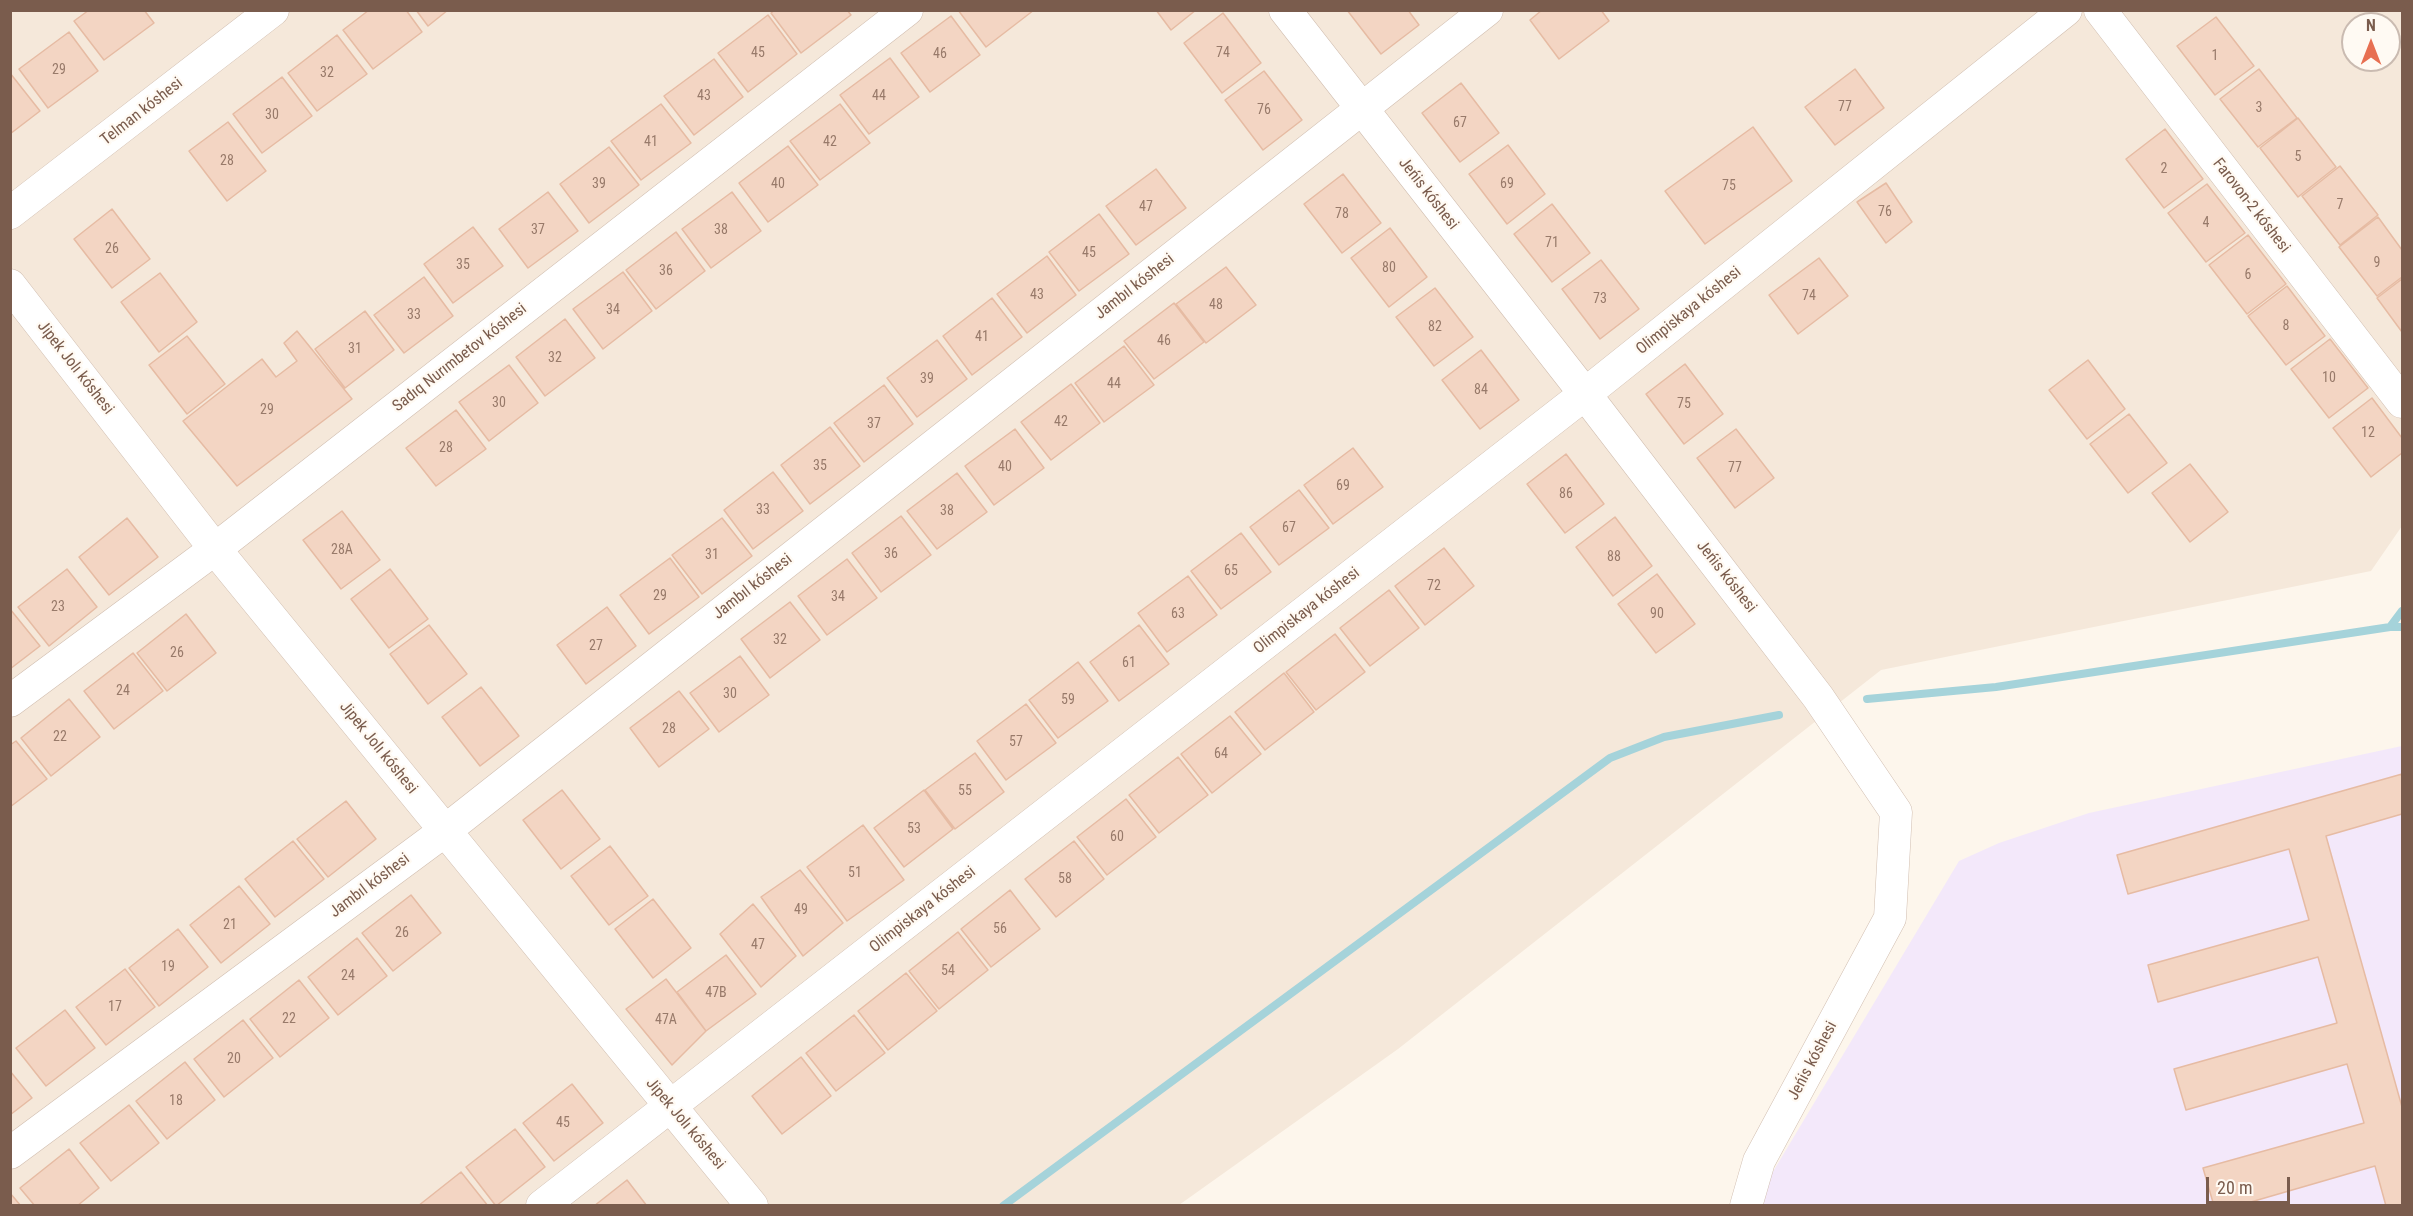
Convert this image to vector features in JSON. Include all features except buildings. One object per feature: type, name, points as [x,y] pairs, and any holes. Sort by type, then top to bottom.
[{"type":"street","name":"Telman kóshesi","points":[[10,213],[273,10]]},
{"type":"street","name":"Sadıq Nurımbetov kóshesi","points":[[10,701],[215,549],[907,10]]},
{"type":"street","name":"Jeńis kóshesi","points":[[1285,10],[1818,697],[1896,812],[1890,918],[1759,1161],[1746,1206]]},
{"type":"street","name":"Jambıl kóshesi","points":[[10,1153],[446,830],[1487,10]]},
{"type":"street","name":"Olimpiskaya kóshesi","points":[[542,1206],[1585,394],[2066,10]]},
{"type":"street","name":"Farovon-2 kóshesi","points":[[2100,10],[2403,402]]},
{"type":"street","name":"Jipek Jolı kóshesi","points":[[10,285],[215,549],[752,1206]]},
{"type":"shaded area","points":[[10,11],[2402,11],[2402,526],[2371,571],[1881,670],[1398,1049],[1179,1205],[11,1205]]},
{"type":"shaded area","points":[[2402,746],[2402,1205],[1761,1206],[1768,1180],[1959,861],[1999,843],[2089,813]]},
{"type":"waterway","points":[[1867,699],[1996,687],[2390,627],[2402,611]]},
{"type":"waterway","points":[[2390,627],[2402,627]]},
{"type":"waterway","points":[[1003,1206],[1610,758],[1664,737],[1779,715]]}]
